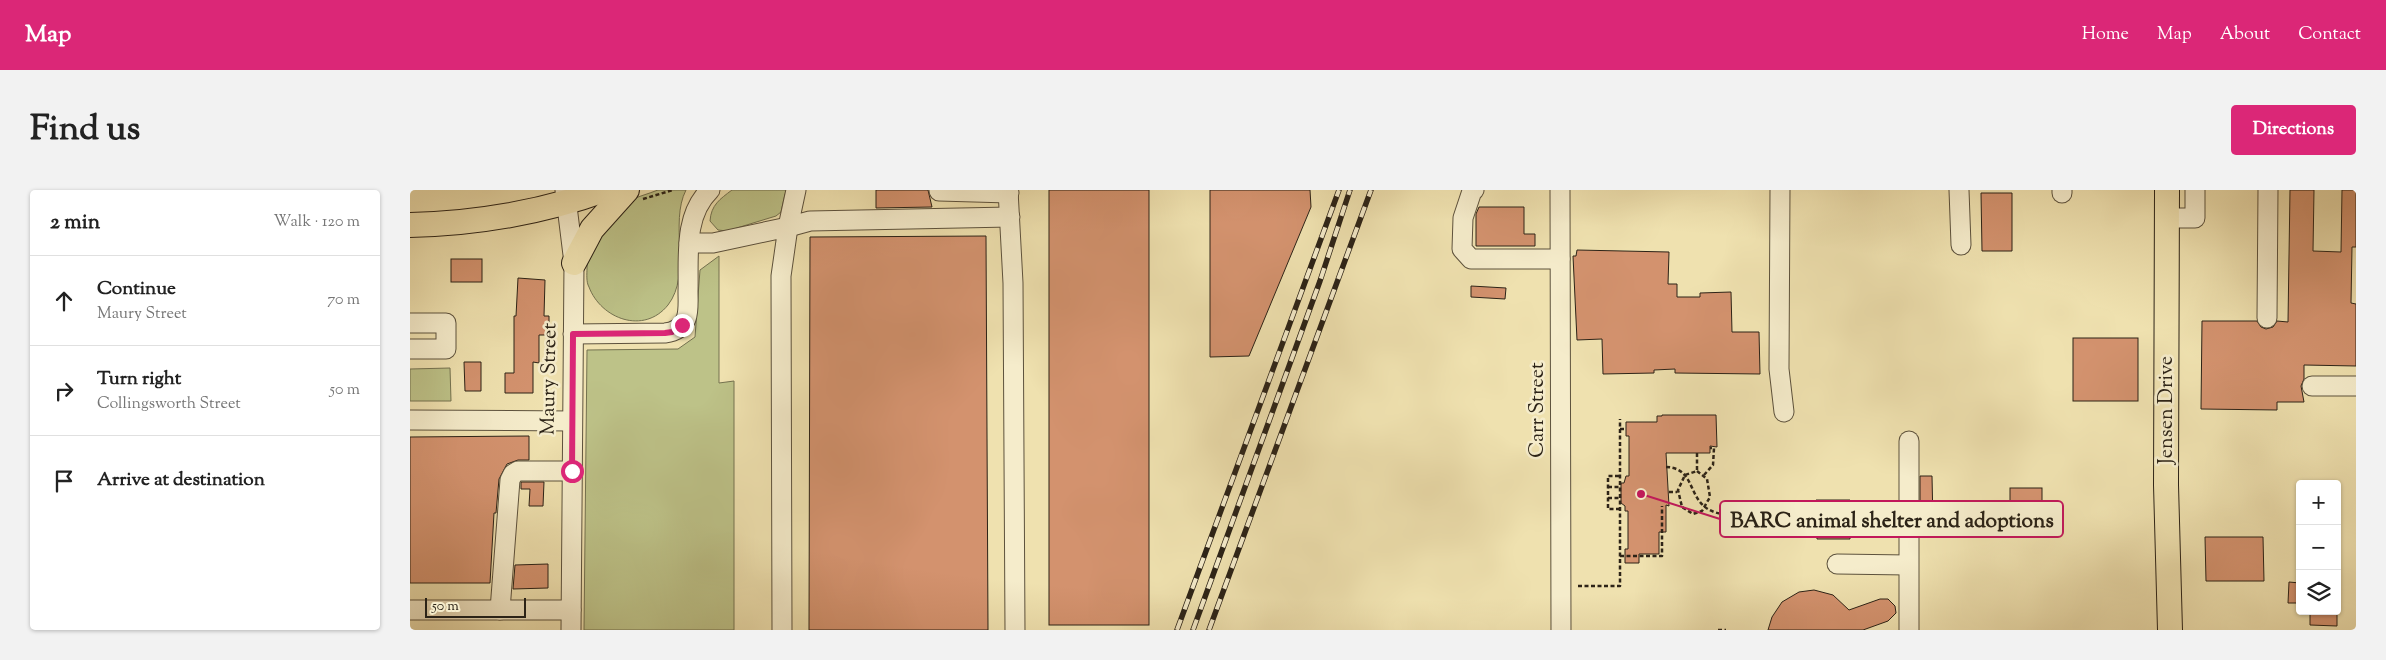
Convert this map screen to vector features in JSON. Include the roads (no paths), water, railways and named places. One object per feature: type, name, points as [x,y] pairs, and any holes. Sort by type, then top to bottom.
[{"type":"main road","points":[[574,263],[592,228],[627,190]]},
{"type":"main road","name":"Jensen Drive","points":[[2167,190],[2166,485],[2170,630]]},
{"type":"main road","points":[[410,225],[469,220],[565,196],[599,191]]},
{"type":"street","points":[[573,334],[665,333],[677,330],[682,325],[688,309],[689,243],[693,217],[703,197],[710,190]]},
{"type":"street","points":[[782,630],[781,276],[788,227],[796,190]]},
{"type":"street","points":[[1474,190],[1472,191],[1463,226],[1462,249],[1471,259],[1560,259]]},
{"type":"street","name":"Carr Street","points":[[1560,190],[1561,630]]},
{"type":"street","points":[[1780,190],[1780,369],[1784,412]]},
{"type":"street","points":[[1959,190],[1961,245]]},
{"type":"street","points":[[2167,218],[2195,218],[2194,190]]},
{"type":"street","points":[[2267,318],[2268,190]]},
{"type":"street","points":[[939,192],[1008,192],[1010,217],[1015,630]]},
{"type":"street","name":"Maury Street","points":[[565,196],[574,263],[571,630]]},
{"type":"street","points":[[689,243],[713,243],[810,221],[1010,217]]},
{"type":"street","points":[[410,323],[446,323],[446,348],[410,349]]},
{"type":"street","points":[[2312,386],[2356,386]]},
{"type":"street","points":[[410,420],[572,421]]},
{"type":"street","points":[[1908,441],[1909,630]]},
{"type":"street","points":[[500,610],[510,480],[513,474],[518,471],[572,471]]},
{"type":"street","points":[[1837,564],[1908,565]]},
{"type":"street","points":[[410,610],[571,610]]},
{"type":"railway","points":[[1177,630],[1339,190]]},
{"type":"railway","points":[[1193,630],[1320,281],[1350,190]]},
{"type":"railway","points":[[1209,630],[1371,190]]},
{"type":"place","name":"BARC animal shelter and adoptions","points":[[1641,494]]}]
